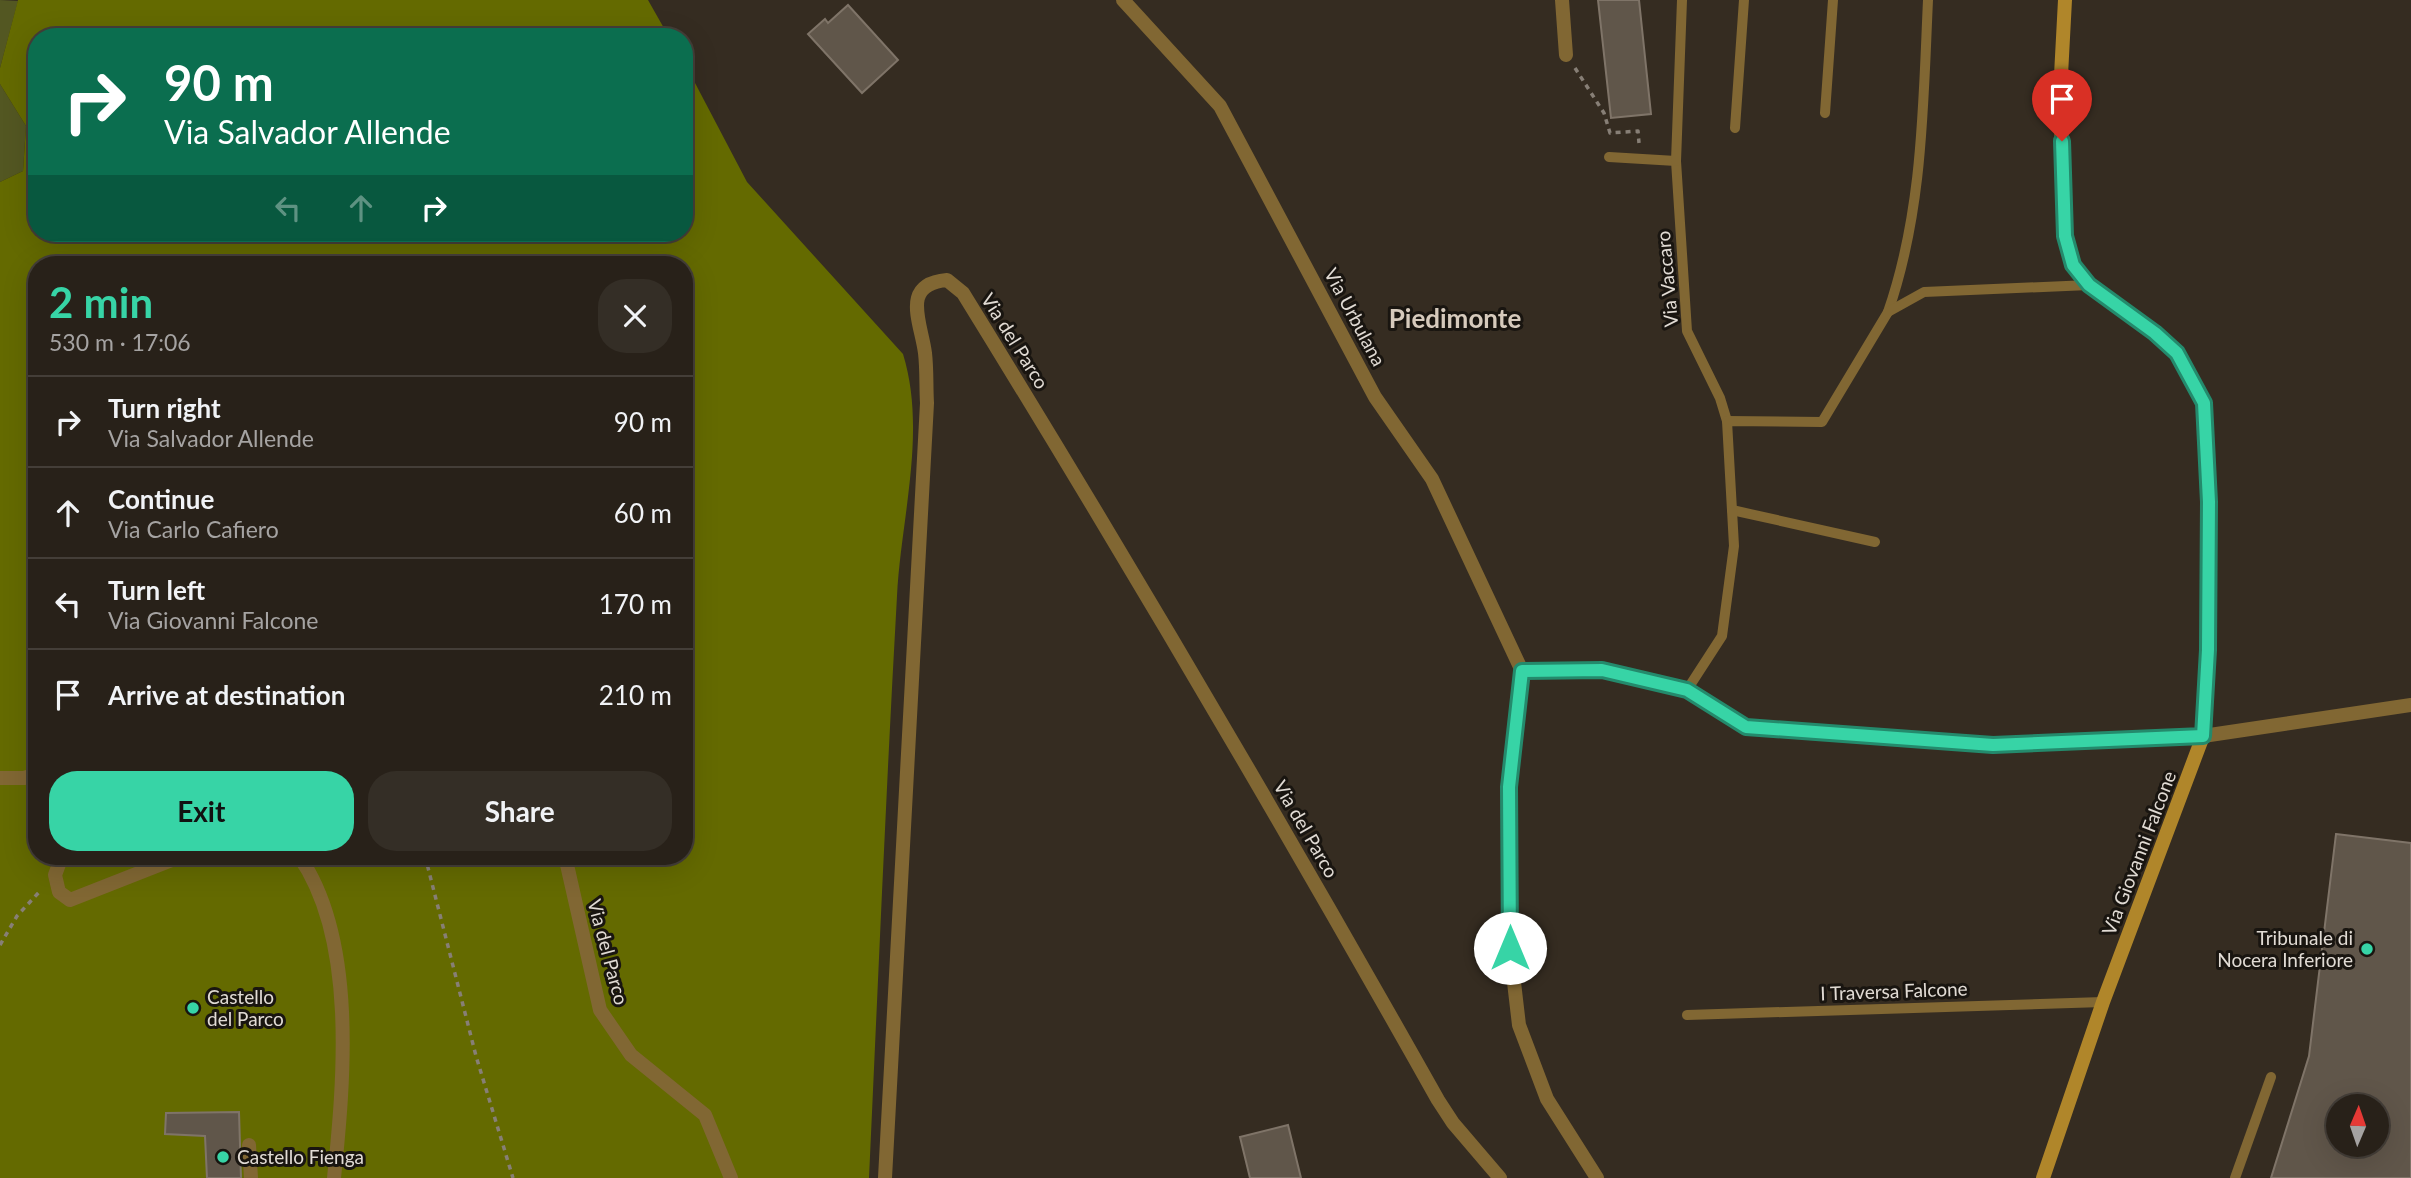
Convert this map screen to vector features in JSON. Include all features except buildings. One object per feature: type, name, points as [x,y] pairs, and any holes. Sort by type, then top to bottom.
[{"type":"main road","name":"Via Giovanni Falcone","points":[[2043,1178],[2103,1002],[2203,736],[2208,650],[2209,515],[2204,403],[2177,353],[2155,333],[2089,285],[2073,265],[2065,236],[2060,94],[2065,0]]},
{"type":"street","name":"Via Urbulana","points":[[1123,0],[1220,106],[1375,397],[1432,479],[1522,671]]},
{"type":"street","points":[[1562,0],[1566,55]]},
{"type":"street","name":"Via del Parco","points":[[885,1178],[927,403],[925,354],[916,311],[918,295],[931,281],[947,280],[963,293],[1104,521],[1304,862],[1438,1100],[1453,1123],[1500,1178]]},
{"type":"street","points":[[1522,671],[1509,787],[1510,948],[1519,1025],[1547,1099],[1597,1178]]},
{"type":"street","points":[[1687,690],[1746,727],[1993,745],[2203,736],[2411,705]]},
{"type":"street","points":[[0,778],[28,777]]},
{"type":"street","points":[[59,865],[55,875],[59,892],[70,900],[159,865]]},
{"type":"street","points":[[305,865],[314,877],[326,914],[339,982],[342,1030],[334,1178]]},
{"type":"street","name":"Via del Parco","points":[[567,865],[600,1010],[631,1055],[705,1115],[731,1178]]},
{"type":"street","points":[[249,1145],[251,1178]]},
{"type":"lane","name":"Via Vaccaro","points":[[1682,0],[1676,161],[1687,331],[1720,398],[1727,421],[1734,546],[1722,636],[1687,690]]},
{"type":"lane","points":[[1735,128],[1744,0]]},
{"type":"lane","points":[[1825,113],[1833,0]]},
{"type":"lane","points":[[1727,421],[1822,422],[1888,312],[1913,220],[1919,171],[1928,0]]},
{"type":"lane","points":[[1609,157],[1676,161]]},
{"type":"lane","points":[[1888,312],[1924,292],[2089,285]]},
{"type":"lane","points":[[1732,510],[1875,542]]},
{"type":"lane","points":[[1522,671],[1602,670],[1687,690]]},
{"type":"lane","name":"I Traversa Falcone","points":[[1687,1015],[2103,1002]]},
{"type":"lane","points":[[2235,1178],[2271,1077]]},
{"type":"path","points":[[1566,55],[1604,113],[1610,133],[1637,131],[1640,159]]},
{"type":"path","points":[[427,865],[476,1056],[513,1178]]},
{"type":"path","points":[[0,945],[17,916],[55,875]]},
{"type":"green space","points":[[0,0],[18,1],[0,68]]},
{"type":"green space","points":[[0,84],[26,126],[23,171],[0,182]]},
{"type":"shaded area","points":[[18,0],[648,0],[664,28],[28,28],[28,242],[693,242],[693,79],[747,182],[903,354],[910,384],[913,444],[897,596],[869,1178],[0,1178],[0,182],[23,171],[26,126],[0,84],[0,68]]},
{"type":"place","name":"Tribunale di Nocera Inferiore","points":[[2367,949]]},
{"type":"place","name":"Castello del Parco","points":[[193,1008]]},
{"type":"place","name":"Castello Fienga","points":[[223,1157]]},
{"type":"district","name":"Piedimonte","points":[[1455,319]]},
{"type":"route","points":[[1510,948],[1509,787],[1522,671],[1602,670],[1687,690],[1746,727],[1993,745],[2099,743],[2203,736],[2208,650],[2209,502],[2204,403],[2177,353],[2155,333],[2089,285],[2073,265],[2065,236],[2062,141]]}]
